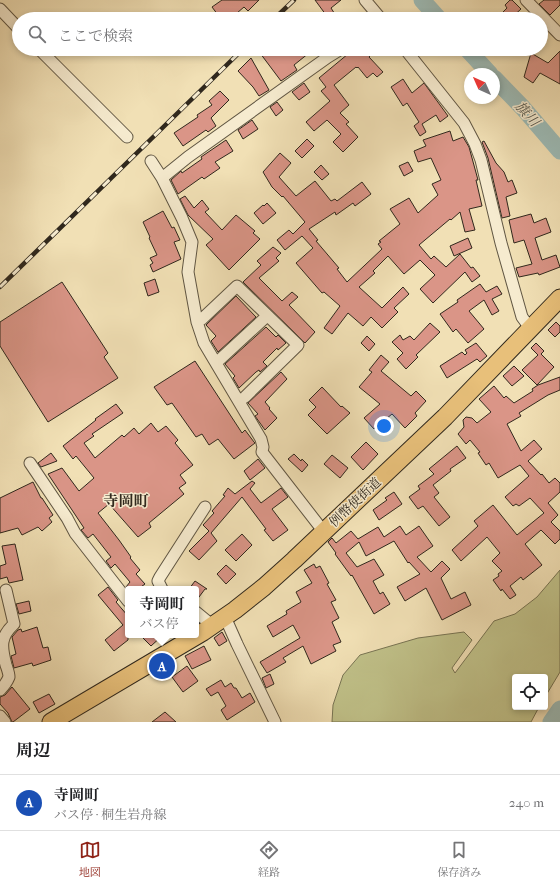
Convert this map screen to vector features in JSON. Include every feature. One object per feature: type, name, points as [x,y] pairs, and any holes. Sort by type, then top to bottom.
[{"type":"main road","name":"例幣使街道","points":[[199,633],[219,621],[264,587],[324,532],[445,417],[560,298]]},
{"type":"main road","name":"例幣使街道","points":[[51,722],[191,638]]},
{"type":"street","points":[[365,0],[375,12]]},
{"type":"street","points":[[531,2],[540,12]]},
{"type":"street","points":[[0,9],[12,21]]},
{"type":"street","points":[[548,21],[560,35]]},
{"type":"street","points":[[46,56],[127,137]]},
{"type":"street","points":[[162,178],[238,121],[330,56]]},
{"type":"street","points":[[411,56],[464,123],[475,144],[481,160],[501,244],[522,317],[530,328]]},
{"type":"street","points":[[151,161],[162,178],[192,242],[188,272],[197,322],[204,344],[261,439],[263,447],[262,452],[324,532]]},
{"type":"street","points":[[197,322],[237,286],[298,345],[245,398],[239,401]]},
{"type":"street","points":[[216,363],[267,316]]},
{"type":"street","points":[[30,463],[67,518],[75,533],[125,597]]},
{"type":"street","points":[[160,586],[158,581],[160,576],[205,507]]},
{"type":"street","points":[[0,690],[6,684],[9,676],[0,645],[1,637],[6,630],[14,624],[6,590]]},
{"type":"street","points":[[199,613],[219,621],[236,644],[274,722]]},
{"type":"street","points":[[0,716],[5,722]]},
{"type":"green space","points":[[560,570],[560,672],[548,692],[548,674],[512,674],[512,710],[537,710],[531,722],[332,722],[333,705],[343,675],[360,655],[418,638],[464,632],[472,640],[452,668],[455,673],[494,621],[515,614],[537,597]]},
{"type":"building","points":[[222,0],[259,0],[248,11],[244,7],[238,12],[216,12],[212,7]]},
{"type":"building","points":[[315,0],[341,0],[331,8],[334,12],[324,12]]},
{"type":"building","points":[[512,0],[521,9],[518,12],[503,12],[507,8],[505,5]]},
{"type":"building","points":[[544,0],[560,0],[560,5],[550,15],[539,4]]},
{"type":"building","points":[[560,51],[560,84],[540,73],[533,83],[524,77],[530,56],[536,56],[548,63]]},
{"type":"building","points":[[262,56],[305,56],[294,65],[297,70],[281,81]]},
{"type":"building","points":[[346,56],[370,56],[369,57],[383,72],[377,77],[373,73],[367,78],[358,67],[356,67],[334,85],[349,105],[340,113],[349,122],[346,124],[358,137],[343,152],[333,142],[341,134],[327,120],[314,131],[306,122],[330,101],[321,91],[326,87],[319,78]]},
{"type":"building","points":[[251,58],[269,90],[259,96],[238,71]]},
{"type":"building","points":[[403,79],[412,93],[424,83],[448,116],[440,122],[436,115],[422,124],[426,132],[420,136],[414,126],[419,122],[407,103],[403,106],[391,87]]},
{"type":"building","points":[[304,83],[310,92],[299,100],[292,92]]},
{"type":"building","points":[[220,91],[229,100],[211,118],[216,126],[208,132],[206,130],[183,146],[174,133],[198,117],[197,115],[212,105],[209,101]]},
{"type":"building","points":[[277,102],[283,110],[276,116],[270,107]]},
{"type":"building","points":[[252,120],[258,129],[243,139],[238,130]]},
{"type":"building","points":[[450,131],[453,141],[463,137],[469,147],[478,180],[476,180],[482,206],[469,209],[475,230],[465,232],[460,212],[419,245],[431,259],[434,256],[446,267],[460,254],[471,268],[473,267],[480,276],[472,282],[465,272],[433,303],[420,289],[435,275],[420,260],[404,274],[388,256],[373,271],[375,273],[359,287],[382,308],[403,287],[409,294],[394,308],[398,312],[382,328],[371,317],[363,326],[348,313],[332,334],[324,328],[340,306],[324,292],[322,293],[296,263],[313,248],[302,236],[285,250],[277,240],[289,230],[293,234],[305,222],[283,196],[282,197],[272,187],[263,172],[280,153],[291,163],[279,177],[296,196],[315,181],[331,201],[335,199],[337,201],[362,182],[371,194],[355,206],[353,203],[336,215],[335,212],[309,229],[318,240],[316,241],[339,268],[337,269],[347,282],[382,249],[378,244],[381,242],[379,241],[400,224],[390,209],[409,198],[418,213],[438,195],[432,184],[441,180],[431,158],[418,162],[414,151],[426,146],[423,140]]},
{"type":"building","points":[[307,139],[314,146],[302,158],[295,151]]},
{"type":"building","points":[[226,140],[233,151],[215,162],[220,168],[204,179],[202,177],[178,194],[171,180],[181,171],[182,173],[202,159],[201,157]]},
{"type":"building","points":[[484,141],[496,163],[504,172],[508,182],[512,180],[517,193],[506,197],[510,216],[502,218],[488,158],[482,142]]},
{"type":"building","points":[[408,162],[413,171],[404,176],[399,166]]},
{"type":"building","points":[[321,165],[329,174],[322,180],[314,172]]},
{"type":"building","points":[[185,196],[194,208],[202,200],[209,209],[205,212],[222,230],[236,215],[255,231],[253,233],[260,239],[229,270],[206,245],[213,239],[188,215],[180,199]]},
{"type":"building","points":[[267,203],[276,213],[263,224],[254,213]]},
{"type":"building","points":[[163,211],[172,228],[174,227],[180,240],[174,242],[181,259],[153,272],[150,265],[153,263],[150,258],[157,255],[143,222]]},
{"type":"building","points":[[531,214],[534,223],[546,218],[551,232],[535,238],[542,260],[556,255],[560,267],[539,275],[538,273],[519,277],[516,268],[532,264],[524,240],[514,243],[509,220]]},
{"type":"building","points":[[468,238],[472,248],[454,256],[450,246]]},
{"type":"building","points":[[273,247],[281,253],[276,258],[279,261],[259,278],[282,301],[292,292],[298,297],[289,305],[315,332],[305,343],[243,282],[261,265],[257,261]]},
{"type":"building","points":[[155,279],[159,292],[148,296],[144,283]]},
{"type":"building","points":[[62,282],[108,353],[104,357],[118,378],[48,422],[0,346],[0,322]]},
{"type":"building","points":[[480,284],[486,292],[497,286],[502,294],[492,299],[499,311],[492,315],[484,300],[469,311],[484,329],[468,343],[456,329],[453,332],[440,314]]},
{"type":"building","points":[[236,296],[256,317],[218,352],[211,341],[216,336],[206,325]]},
{"type":"building","points":[[556,322],[560,326],[560,332],[555,337],[548,330]]},
{"type":"building","points":[[430,323],[440,332],[416,355],[418,357],[406,369],[397,359],[403,353],[392,342],[400,335],[403,340],[410,336],[414,340]]},
{"type":"building","points":[[266,327],[276,337],[278,335],[286,343],[278,350],[277,348],[263,362],[267,366],[260,372],[259,370],[256,372],[239,388],[233,378],[235,376],[225,364]]},
{"type":"building","points":[[367,336],[375,344],[369,351],[361,343]]},
{"type":"building","points":[[476,343],[487,356],[480,362],[477,359],[447,378],[440,366],[462,352],[465,355],[467,353],[465,350]]},
{"type":"building","points":[[536,343],[544,351],[541,354],[554,367],[537,385],[522,370],[538,355],[531,348]]},
{"type":"building","points":[[381,355],[389,362],[381,371],[411,396],[416,391],[426,401],[415,413],[417,416],[405,428],[392,414],[374,429],[364,418],[380,404],[359,387],[372,372],[369,370]]},
{"type":"building","points":[[195,361],[242,433],[245,430],[255,443],[234,459],[218,439],[209,445],[202,434],[196,437],[172,403],[167,405],[154,387]]},
{"type":"building","points":[[514,366],[524,376],[512,386],[503,376]]},
{"type":"building","points":[[281,372],[287,379],[265,402],[277,418],[265,430],[255,416],[258,414],[248,403]]},
{"type":"building","points":[[560,377],[560,390],[548,395],[519,413],[521,416],[507,424],[521,451],[534,440],[542,449],[528,461],[549,483],[555,478],[560,483],[560,492],[548,503],[558,515],[551,522],[560,531],[560,539],[555,544],[541,530],[525,544],[542,565],[523,580],[521,577],[510,586],[516,595],[510,599],[502,589],[501,591],[493,580],[499,576],[498,574],[502,571],[492,561],[500,553],[487,537],[461,561],[452,550],[478,526],[474,521],[493,505],[517,535],[544,513],[530,498],[519,506],[516,504],[513,506],[505,497],[529,476],[520,465],[498,478],[489,463],[486,465],[478,453],[480,452],[470,440],[466,444],[458,434],[464,427],[463,420],[466,417],[472,418],[477,423],[491,412],[479,399],[494,386],[504,398],[506,396],[514,403],[533,391],[532,389],[538,385]]},
{"type":"building","points":[[322,387],[341,407],[342,406],[350,413],[327,434],[308,415],[316,407],[309,400]]},
{"type":"building","points":[[116,404],[123,413],[92,434],[94,436],[84,443],[95,458],[122,435],[124,437],[134,428],[139,434],[151,423],[158,432],[166,426],[178,440],[175,443],[193,465],[180,475],[186,483],[179,488],[184,494],[149,523],[151,527],[138,537],[109,504],[98,513],[140,570],[136,574],[145,584],[142,586],[127,586],[130,582],[115,564],[111,568],[106,561],[111,557],[93,534],[88,538],[81,530],[84,528],[48,474],[62,468],[79,491],[94,478],[76,456],[73,459],[63,446],[96,420],[95,419]]},
{"type":"building","points":[[366,442],[378,454],[363,470],[351,457]]},
{"type":"building","points":[[457,446],[466,458],[450,469],[451,471],[433,485],[439,493],[434,497],[450,517],[439,526],[423,506],[418,509],[409,497],[420,489],[418,486],[434,474],[429,469]]},
{"type":"building","points":[[51,453],[57,461],[41,467],[38,463]]},
{"type":"building","points":[[294,454],[308,465],[302,472],[288,459]]},
{"type":"building","points":[[332,455],[348,468],[340,478],[324,464]]},
{"type":"building","points":[[258,459],[265,468],[250,480],[244,471]]},
{"type":"building","points":[[252,481],[255,483],[250,489],[261,503],[281,488],[288,497],[272,509],[288,530],[273,541],[242,497],[211,533],[217,541],[199,560],[189,551],[209,531],[203,525],[214,513],[212,511],[225,496],[223,495],[228,488],[235,494]]},
{"type":"building","points":[[33,482],[41,498],[53,515],[49,518],[52,522],[42,531],[38,527],[22,535],[18,528],[0,533],[0,498]]},
{"type":"building","points":[[394,492],[402,504],[379,520],[373,510],[387,500],[385,498]]},
{"type":"building","points":[[400,526],[406,535],[419,526],[433,546],[417,557],[431,572],[442,561],[450,569],[441,578],[451,599],[465,592],[471,605],[442,620],[426,588],[405,601],[397,587],[420,574],[409,562],[408,563],[394,541],[366,556],[359,542],[346,553],[357,567],[374,559],[384,575],[373,581],[380,594],[383,592],[390,604],[374,614],[352,575],[351,576],[328,542],[332,538],[336,543],[351,531],[358,539],[378,527],[384,537]]},
{"type":"building","points":[[242,534],[252,545],[236,561],[225,550]]},
{"type":"building","points":[[15,544],[23,580],[9,583],[7,577],[0,579],[0,566],[6,564],[2,546]]},
{"type":"building","points":[[314,564],[316,568],[320,566],[329,583],[327,584],[336,600],[331,602],[339,618],[332,622],[341,642],[333,645],[336,651],[311,664],[303,646],[283,658],[286,662],[267,673],[260,662],[300,638],[293,625],[273,637],[267,626],[287,614],[286,611],[301,602],[296,592],[312,583],[304,570]]},
{"type":"building","points":[[226,565],[236,574],[226,584],[217,574]]},
{"type":"building","points":[[195,581],[207,589],[205,589],[199,597],[199,586],[191,586]]},
{"type":"building","points":[[108,587],[118,600],[116,602],[125,612],[125,638],[128,638],[128,640],[114,651],[105,640],[123,625],[98,595]]},
{"type":"building","points":[[29,601],[31,611],[19,614],[16,604]]},
{"type":"building","points":[[37,627],[43,648],[48,647],[51,660],[33,666],[32,663],[14,668],[11,656],[16,654],[12,637],[18,630],[21,629],[22,632]]},
{"type":"building","points":[[222,632],[227,641],[219,646],[214,638]]},
{"type":"building","points":[[143,638],[160,638],[151,646]]},
{"type":"building","points":[[204,646],[211,660],[192,669],[185,656]]},
{"type":"building","points":[[187,666],[198,681],[183,692],[172,677]]},
{"type":"building","points":[[270,674],[274,684],[266,688],[262,678]]},
{"type":"building","points":[[221,680],[225,687],[231,683],[242,698],[250,693],[255,702],[227,720],[221,710],[226,706],[218,692],[211,696],[206,689]]},
{"type":"building","points":[[12,687],[30,709],[13,722],[8,713],[0,704],[0,697],[5,695]]},
{"type":"building","points":[[49,694],[55,704],[39,713],[33,702]]},
{"type":"building","points":[[165,712],[176,722],[152,722]]},
{"type":"waterway","name":"旗川","points":[[422,0],[433,12]]},
{"type":"waterway","name":"旗川","points":[[473,56],[484,68]]},
{"type":"waterway","name":"旗川","points":[[500,84],[523,108],[560,151]]},
{"type":"waterway","name":"旗川","points":[[551,722],[560,709]]},
{"type":"railway","points":[[281,12],[294,0]]},
{"type":"railway","points":[[0,287],[236,56]]},
{"type":"place","name":"寺岡町","points":[[162,666]]},
{"type":"district","name":"寺岡町","points":[[126,501]]}]
